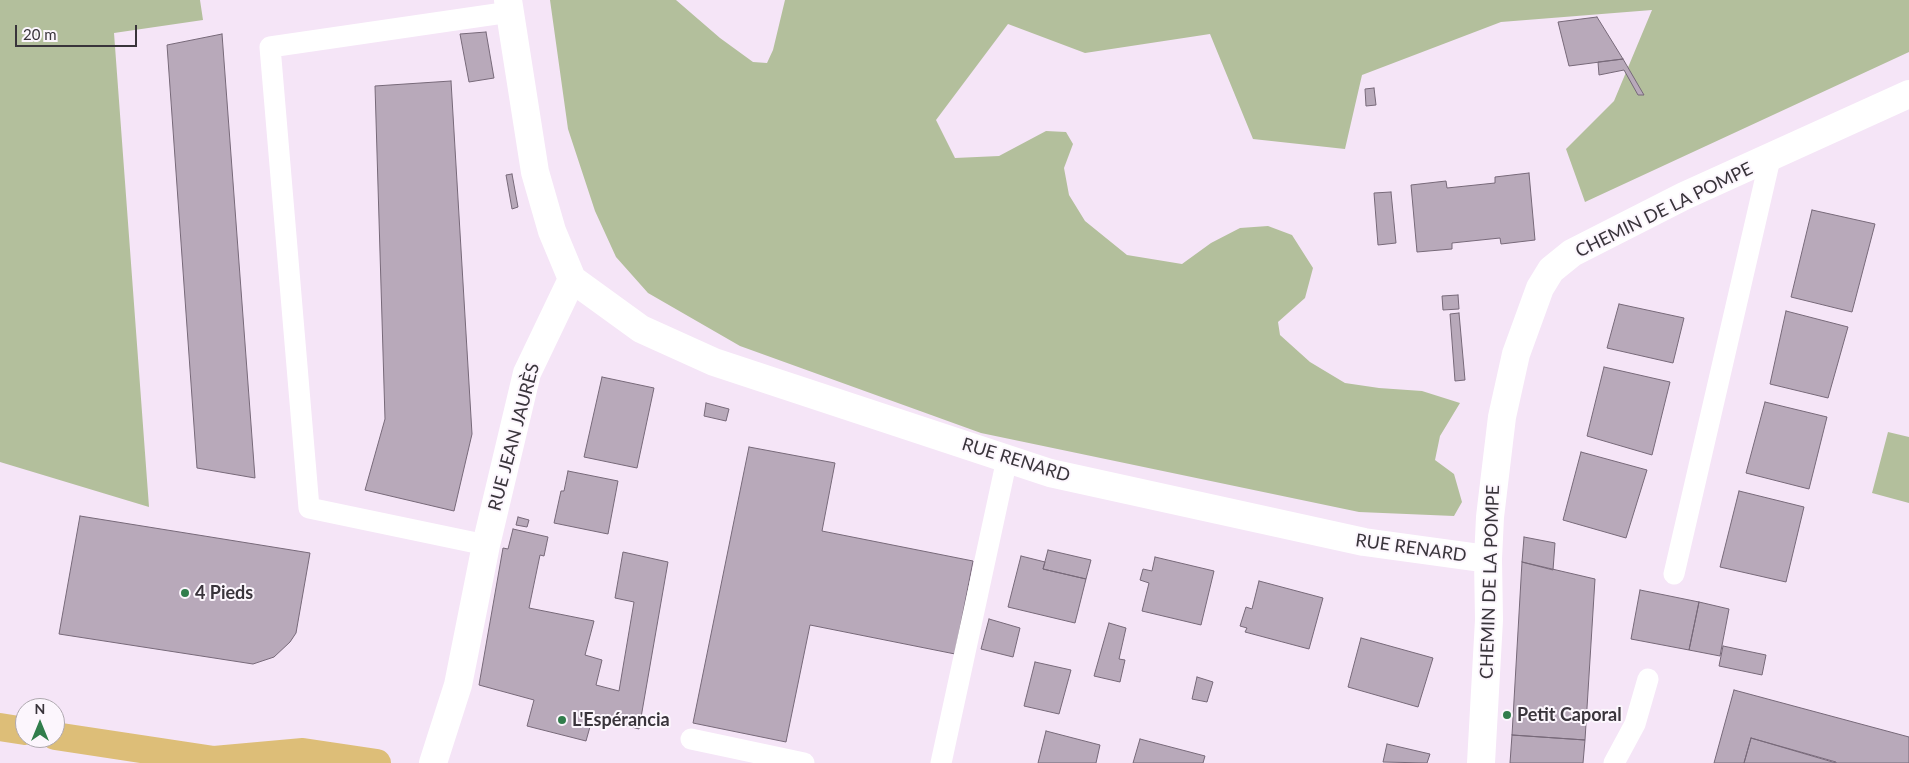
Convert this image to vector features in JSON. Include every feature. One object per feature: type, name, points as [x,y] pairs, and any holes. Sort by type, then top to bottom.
[{"type":"main road","points":[[0,727],[15,729]]},
{"type":"main road","points":[[65,738],[217,761],[303,752],[377,763]]},
{"type":"street","points":[[509,6],[535,172],[552,231],[572,279]]},
{"type":"street","name":"CHEMIN DE LA POMPE","points":[[1481,763],[1489,620],[1488,559],[1491,508],[1502,417],[1516,354],[1540,288],[1551,270],[1572,253],[1684,196],[1770,159],[1909,94]]},
{"type":"street","name":"RUE RENARD","points":[[572,279],[642,329],[714,362],[1050,473],[1364,542],[1488,559]]},
{"type":"street","name":"RUE JEAN JAURÈS","points":[[433,763],[458,685],[486,545],[527,373],[572,279]]},
{"type":"lane","points":[[486,545],[309,508],[270,47],[509,6]]},
{"type":"lane","points":[[1674,574],[1770,159]]},
{"type":"lane","points":[[941,763],[1007,459]]},
{"type":"lane","points":[[1614,763],[1635,724],[1648,679]]},
{"type":"lane","points":[[691,739],[804,763]]},
{"type":"green space","points":[[0,0],[200,0],[203,20],[114,33],[149,507],[0,462]]},
{"type":"green space","points":[[550,0],[676,0],[720,38],[753,62],[767,63],[773,50],[785,0],[1909,0],[1909,52],[1585,202],[1566,149],[1614,101],[1652,10],[1501,22],[1362,75],[1345,149],[1253,139],[1210,34],[1085,53],[1008,24],[936,120],[955,158],[999,156],[1046,131],[1066,132],[1073,144],[1064,168],[1069,195],[1085,221],[1127,255],[1182,264],[1211,243],[1240,228],[1268,226],[1292,235],[1313,268],[1305,298],[1278,322],[1280,335],[1310,362],[1345,383],[1422,391],[1460,403],[1440,436],[1435,460],[1454,474],[1462,502],[1454,516],[1359,512],[981,433],[740,346],[648,293],[616,257],[595,211],[568,129]]},
{"type":"green space","points":[[1888,432],[1909,437],[1909,503],[1872,493]]},
{"type":"building","points":[[1597,17],[1623,59],[1569,66],[1558,22]]},
{"type":"building","points":[[486,32],[494,78],[469,82],[460,34]]},
{"type":"building","points":[[222,34],[255,478],[197,468],[167,45]]},
{"type":"building","points":[[1623,59],[1644,95],[1638,95],[1624,70],[1599,75],[1598,62]]},
{"type":"building","points":[[451,81],[472,434],[454,511],[365,490],[385,419],[375,86]]},
{"type":"building","points":[[1374,88],[1376,105],[1366,106],[1365,89]]},
{"type":"building","points":[[1529,173],[1535,240],[1501,244],[1500,238],[1452,243],[1452,249],[1417,252],[1411,185],[1446,181],[1447,188],[1495,183],[1495,177]]},
{"type":"building","points":[[512,174],[518,207],[512,209],[506,175]]},
{"type":"building","points":[[1391,192],[1396,243],[1378,245],[1374,193]]},
{"type":"building","points":[[1812,210],[1875,224],[1852,312],[1791,297]]},
{"type":"building","points":[[1458,295],[1459,309],[1443,310],[1442,296]]},
{"type":"building","points":[[1619,304],[1684,318],[1673,363],[1607,348]]},
{"type":"building","points":[[1786,311],[1848,327],[1828,398],[1770,384]]},
{"type":"building","points":[[1459,313],[1465,380],[1455,381],[1450,314]]},
{"type":"building","points":[[1604,367],[1670,382],[1652,455],[1587,436]]},
{"type":"building","points":[[602,377],[654,388],[637,468],[584,457]]},
{"type":"building","points":[[1765,402],[1827,417],[1809,489],[1746,473]]},
{"type":"building","points":[[706,403],[729,409],[726,421],[704,416]]},
{"type":"building","points":[[749,447],[835,463],[822,531],[973,561],[955,654],[810,625],[786,742],[693,723]]},
{"type":"building","points":[[1581,452],[1647,470],[1626,538],[1563,520]]},
{"type":"building","points":[[568,471],[618,481],[608,534],[554,523],[561,491],[564,491]]},
{"type":"building","points":[[1739,491],[1804,507],[1786,582],[1720,567]]},
{"type":"building","name":"4 Pieds","points":[[80,516],[310,553],[296,633],[290,642],[274,657],[253,664],[59,634]]},
{"type":"building","points":[[518,517],[529,520],[527,527],[516,525]]},
{"type":"building","points":[[513,529],[548,537],[544,556],[540,555],[529,608],[594,621],[585,655],[602,660],[596,685],[619,691],[634,602],[615,598],[623,552],[668,562],[639,729],[593,716],[586,741],[527,726],[534,700],[479,685],[503,548],[508,549]]},
{"type":"building","points":[[1524,537],[1555,543],[1553,570],[1522,562]]},
{"type":"building","points":[[1048,550],[1091,560],[1086,579],[1043,569]]},
{"type":"building","points":[[1021,556],[1045,562],[1043,569],[1086,579],[1075,623],[1008,607]]},
{"type":"building","points":[[1155,557],[1214,571],[1201,625],[1142,611],[1149,583],[1140,580],[1143,569],[1152,571]]},
{"type":"building","points":[[1522,562],[1595,579],[1585,740],[1512,735]]},
{"type":"building","points":[[1259,581],[1323,598],[1309,649],[1245,632],[1247,628],[1240,626],[1246,607],[1252,609]]},
{"type":"building","points":[[1640,590],[1699,602],[1689,650],[1631,639]]},
{"type":"building","points":[[1699,602],[1729,609],[1720,656],[1689,650]]},
{"type":"building","points":[[989,619],[1020,628],[1013,657],[981,649]]},
{"type":"building","points":[[1109,623],[1126,628],[1119,659],[1125,660],[1120,682],[1094,676]]},
{"type":"building","points":[[1361,638],[1433,658],[1418,707],[1348,687]]},
{"type":"building","points":[[1723,646],[1766,655],[1762,675],[1719,666]]},
{"type":"building","points":[[1035,662],[1071,670],[1059,714],[1024,706]]},
{"type":"building","points":[[1197,677],[1213,682],[1207,702],[1192,699]]},
{"type":"building","points":[[1734,690],[1909,737],[1909,763],[1836,763],[1751,738],[1744,763],[1714,763]]},
{"type":"building","points":[[1046,731],[1100,745],[1096,763],[1038,763]]},
{"type":"building","points":[[1512,735],[1585,740],[1583,763],[1510,763]]},
{"type":"building","points":[[1751,738],[1836,762],[1836,763],[1744,763]]},
{"type":"building","points":[[1140,739],[1205,756],[1203,763],[1133,763]]},
{"type":"building","points":[[1387,744],[1430,754],[1427,763],[1383,762]]},
{"type":"place","name":"4 Pieds","points":[[185,593]]},
{"type":"place","name":"Petit Caporal","points":[[1507,715]]},
{"type":"place","name":"L'Espérancia","points":[[562,720]]}]
